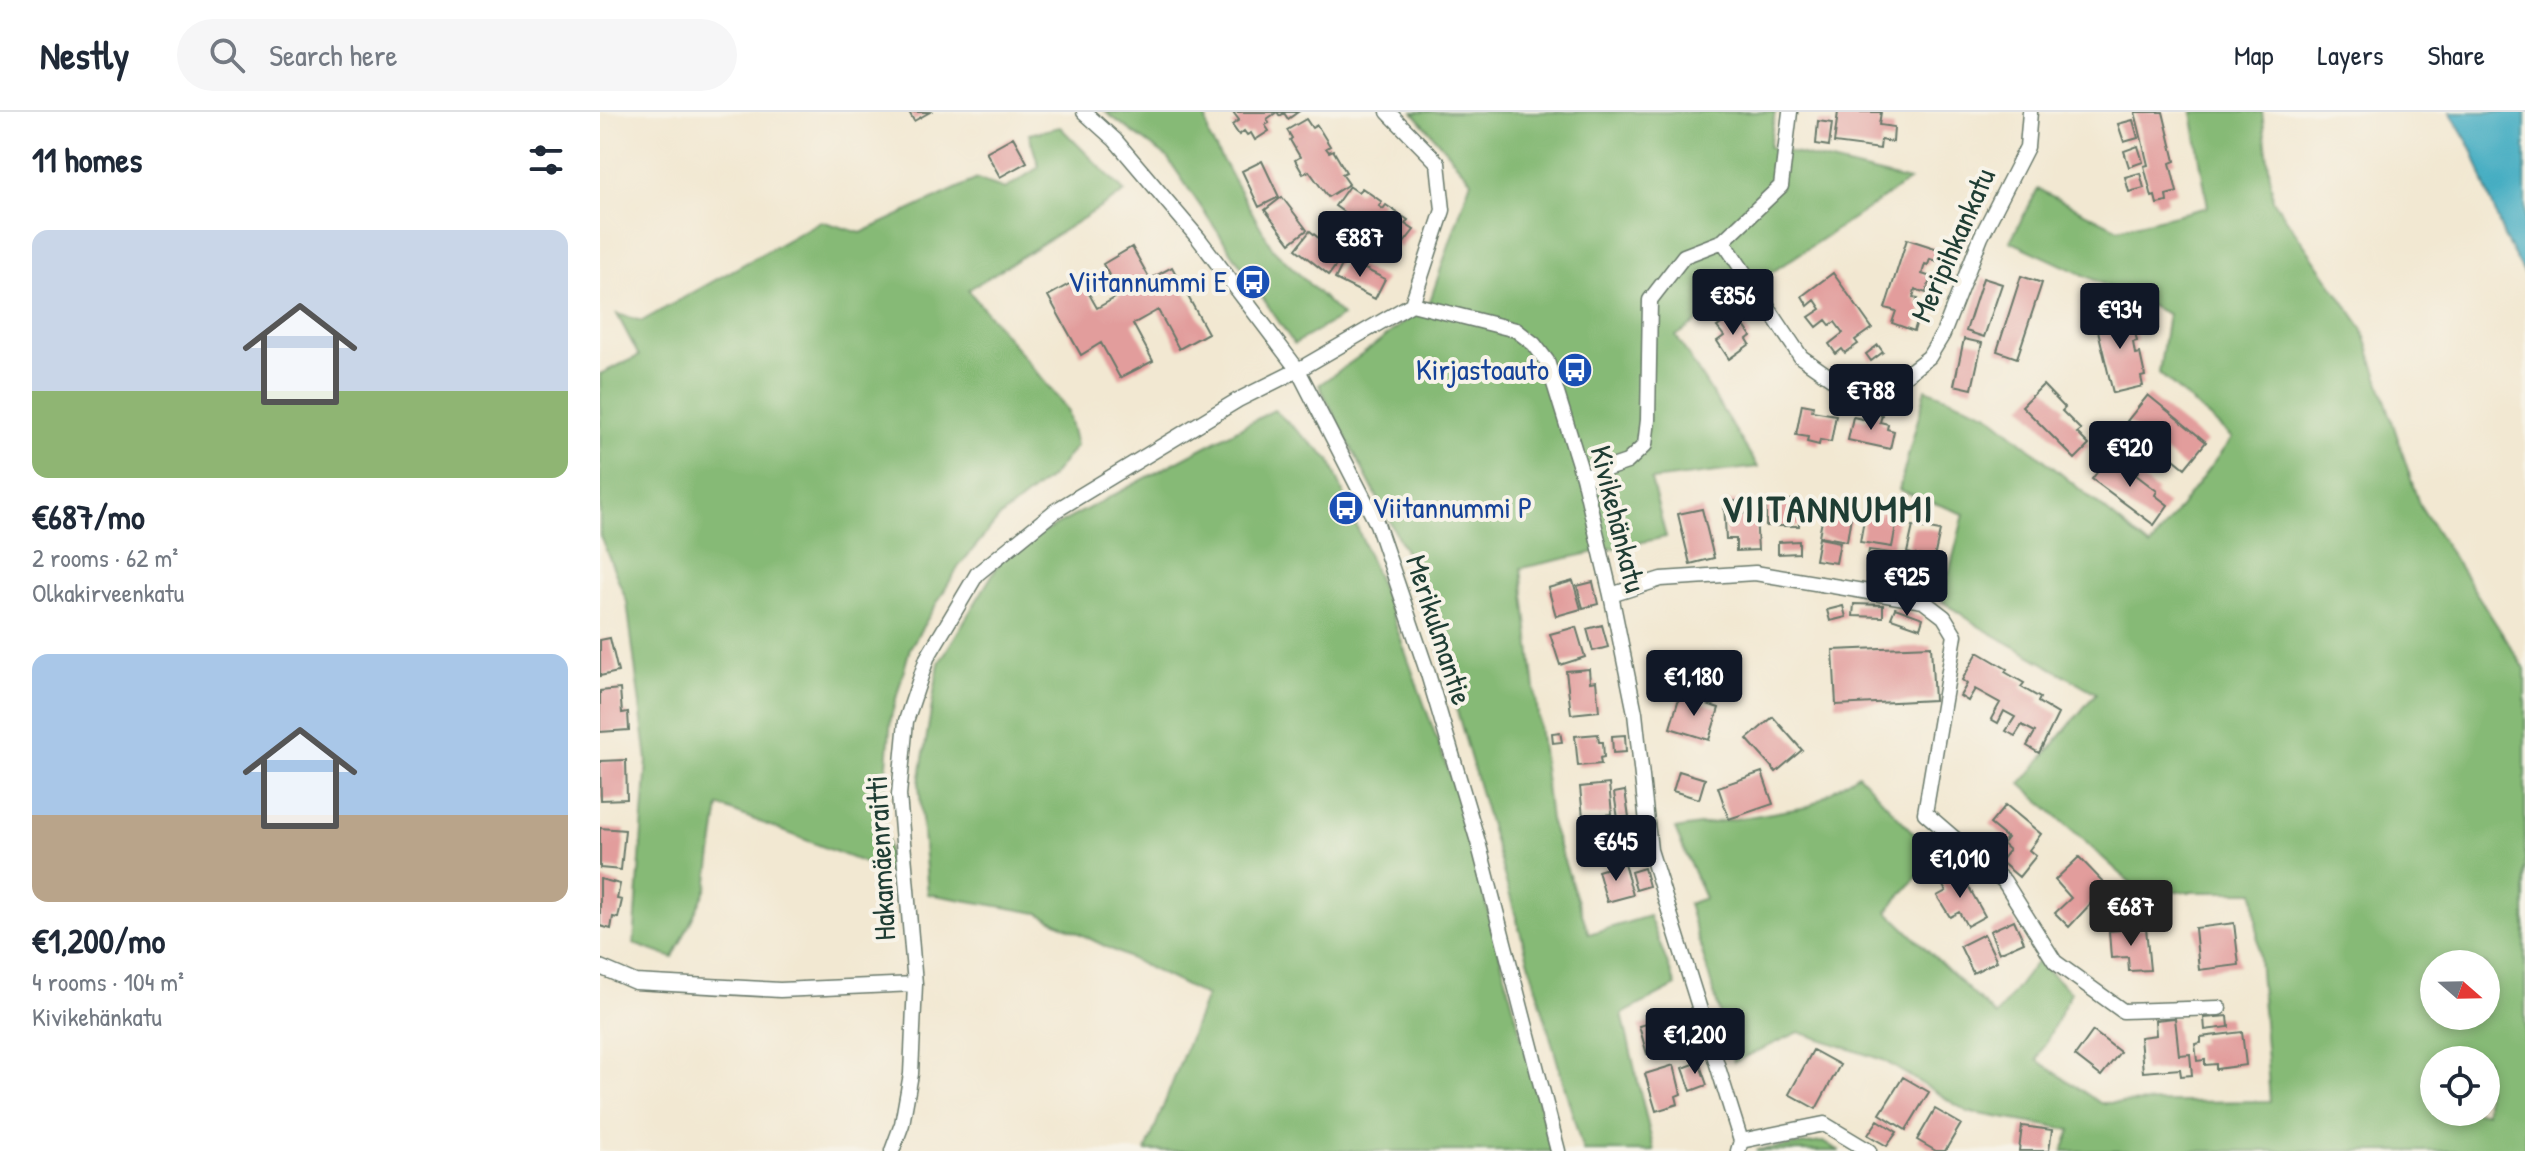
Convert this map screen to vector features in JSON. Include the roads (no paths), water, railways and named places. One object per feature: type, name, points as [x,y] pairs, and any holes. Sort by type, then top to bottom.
[{"type":"street","name":"Merikulmantie","points":[[1084,112],[1115,140],[1199,239],[1298,370],[1377,524],[1428,674],[1478,842],[1558,1151]]},
{"type":"street","points":[[1298,370],[1412,304],[1443,210],[1438,163],[1388,112]]},
{"type":"street","points":[[1583,477],[1627,462],[1645,445],[1650,300],[1684,256],[1723,241],[1781,186],[1790,112]]},
{"type":"street","name":"Meripihkankatu","points":[[1723,241],[1801,357],[1831,378],[1866,383],[1903,377],[1929,357],[1943,334],[1981,237],[2027,147],[2030,112]]},
{"type":"street","name":"Kivikehänkatu","points":[[1412,304],[1516,330],[1534,344],[1547,361],[1583,477],[1611,595],[1635,713],[1650,850],[1740,1146]]},
{"type":"street","name":"Hakamäenraitti","points":[[892,1151],[902,1124],[911,1074],[915,984],[899,795],[906,721],[927,658],[977,574],[1055,511],[1226,407],[1298,370]]},
{"type":"street","points":[[1611,595],[1661,579],[1755,573],[1923,601],[1944,617],[1955,635],[1925,813],[2004,881],[2055,962],[2123,1011],[2219,1008]]},
{"type":"street","points":[[600,967],[635,982],[664,984],[780,990],[915,984]]},
{"type":"street","points":[[1740,1146],[1824,1124],[1869,1151]]},
{"type":"water","points":[[2450,112],[2525,112],[2525,275],[2504,237],[2472,149]]},
{"type":"place","name":"Viitannummi E","points":[[1253,282]]},
{"type":"place","name":"Kirjastoauto","points":[[1575,370]]},
{"type":"place","name":"Viitannummi P","points":[[1346,508]]},
{"type":"district","name":"VIITANNUMMI","points":[[1828,509]]}]
